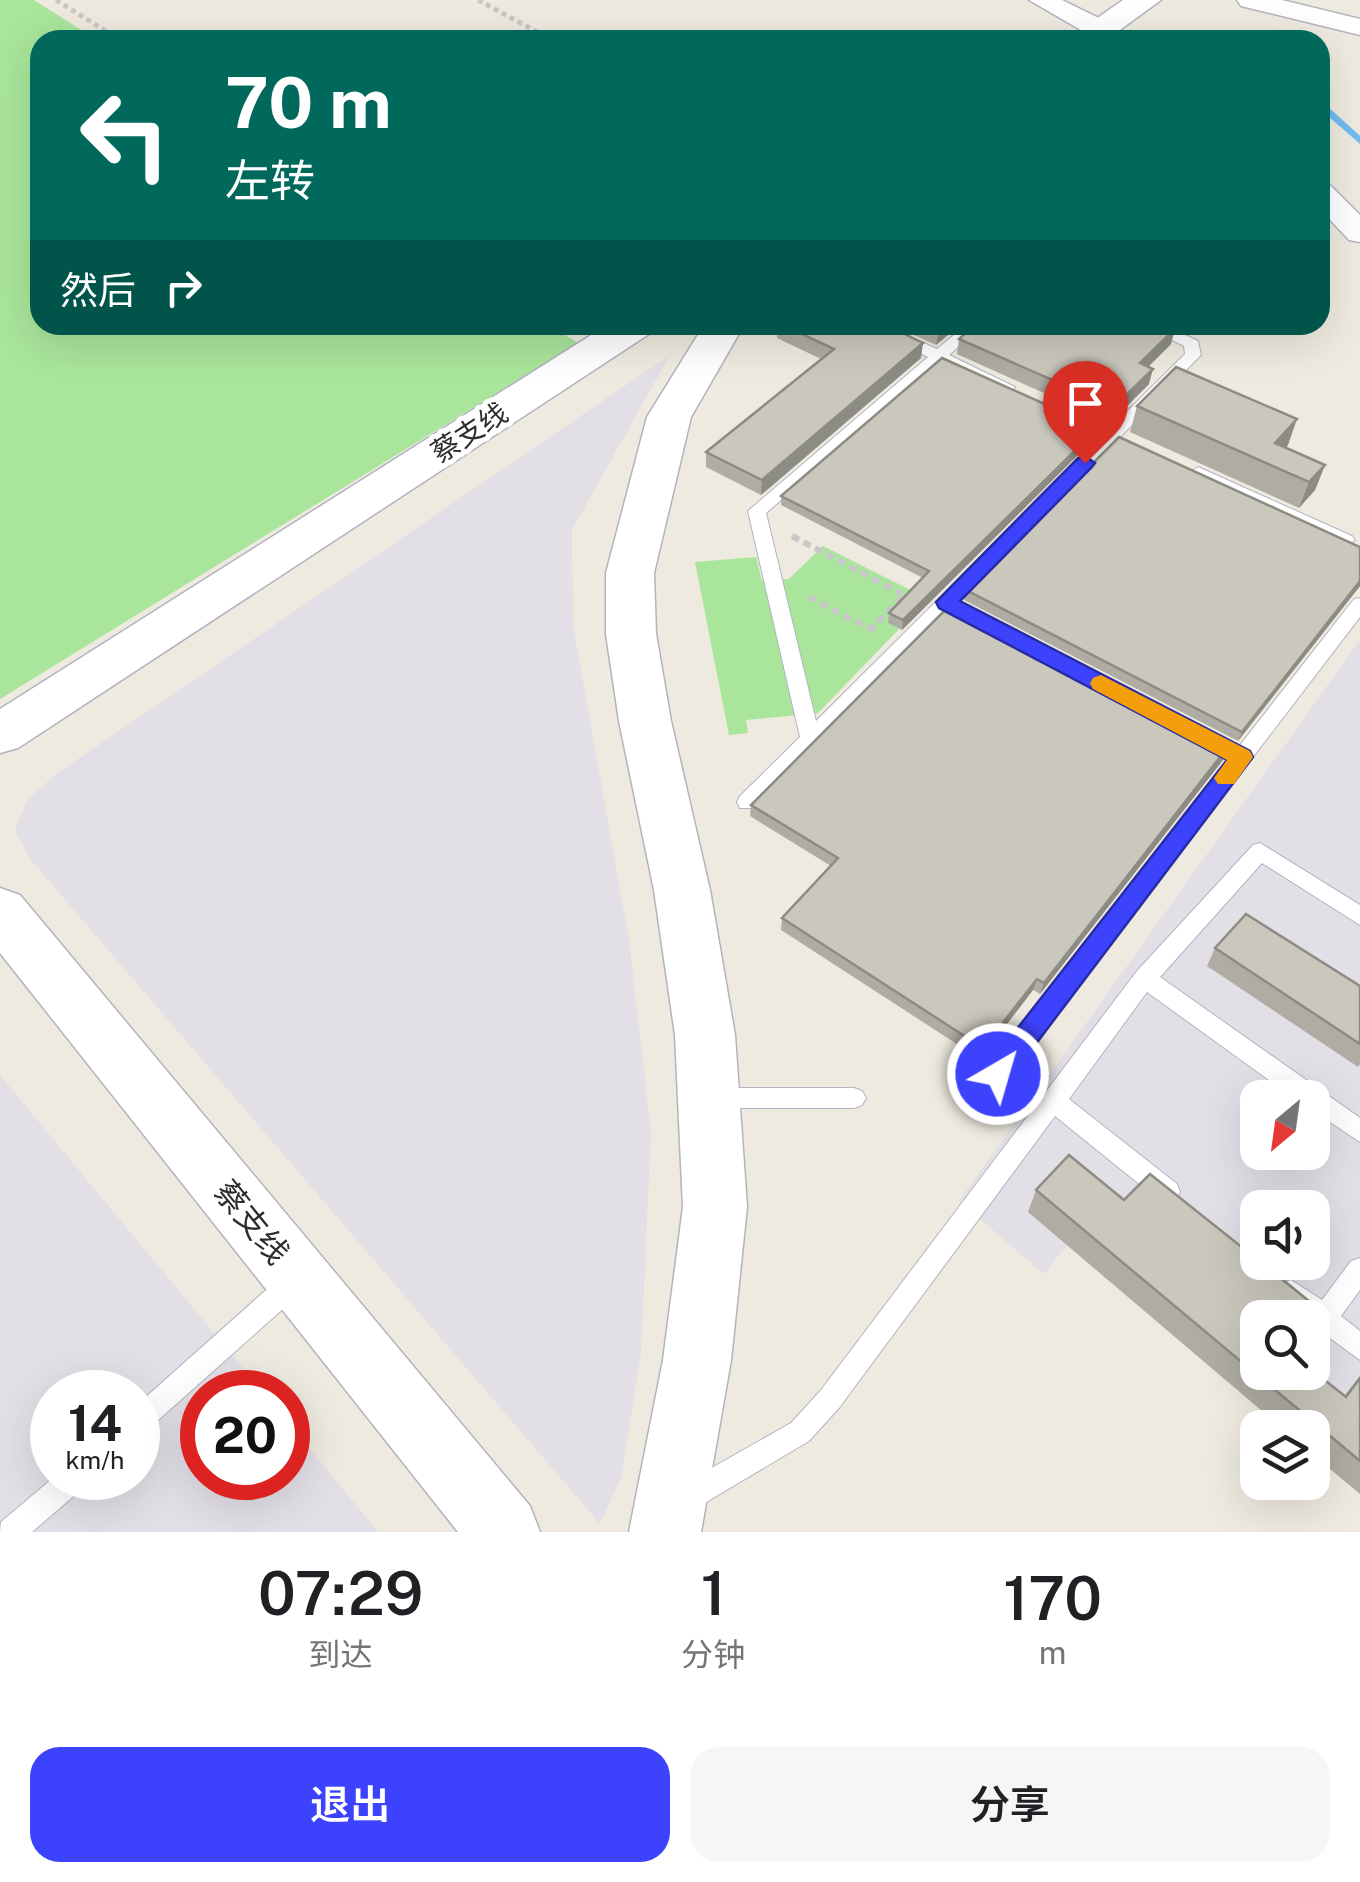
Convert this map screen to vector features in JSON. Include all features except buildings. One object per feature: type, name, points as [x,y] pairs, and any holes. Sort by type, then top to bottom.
[{"type":"street","points":[[1042,0],[1090,30]]},
{"type":"street","points":[[1107,30],[1146,0]]},
{"type":"street","points":[[1250,0],[1360,27]]},
{"type":"street","points":[[1330,202],[1360,233]]},
{"type":"street","name":"蔡支线","points":[[0,734],[619,335]]},
{"type":"street","points":[[669,1519],[696,1360],[714,1207],[705,1035],[632,634],[630,573],[669,417],[718,335]]},
{"type":"street","name":"蔡支线","points":[[0,911],[504,1532]]},
{"type":"lane","points":[[892,335],[1026,396]]},
{"type":"lane","points":[[810,738],[757,511],[963,335]]},
{"type":"lane","points":[[747,802],[903,646],[955,607],[1193,354],[1192,344],[1173,335]]},
{"type":"lane","points":[[1185,467],[1346,540]]},
{"type":"lane","points":[[998,1074],[1233,752],[1360,604]]},
{"type":"lane","points":[[669,1519],[800,1432],[830,1399],[1145,978],[1260,851],[1360,916]]},
{"type":"lane","points":[[1145,978],[1360,1131]]},
{"type":"lane","points":[[708,1098],[854,1098]]},
{"type":"lane","points":[[1054,1100],[1189,1210]]},
{"type":"lane","points":[[1330,1310],[1360,1270]]},
{"type":"lane","points":[[160,1401],[298,1279]]},
{"type":"lane","points":[[1279,1282],[1302,1300]]},
{"type":"lane","points":[[1330,1323],[1360,1347]]},
{"type":"lane","points":[[11,1532],[48,1500]]},
{"type":"path","points":[[56,0],[104,30]]},
{"type":"path","points":[[478,0],[534,30]]},
{"type":"path","points":[[760,519],[904,595],[871,629]]},
{"type":"path","points":[[773,578],[903,646]]},
{"type":"shaded area","points":[[670,355],[572,530],[573,625],[629,940],[651,1133],[641,1353],[621,1477],[600,1524],[31,860],[15,831],[27,800],[56,774]]},
{"type":"shaded area","points":[[1360,640],[1360,1494],[1330,1468],[1330,1410],[1261,1410],[1067,1245],[1044,1274],[959,1201]]},
{"type":"shaded area","points":[[0,1075],[245,1370],[180,1370],[180,1500],[310,1500],[310,1449],[378,1532],[0,1532]]},
{"type":"green space","points":[[0,0],[34,0],[81,30],[30,30],[30,335],[565,335],[578,343],[0,699]]},
{"type":"green space","points":[[823,546],[928,599],[818,713],[746,720],[748,733],[729,735],[695,562],[756,557],[762,581],[789,579]]},
{"type":"waterway","points":[[1330,113],[1360,141]]},
{"type":"slow traffic","points":[[1101,683],[1242,757],[1226,778]]},
{"type":"route","points":[[998,1074],[1242,757],[946,602],[1085,463]]}]
